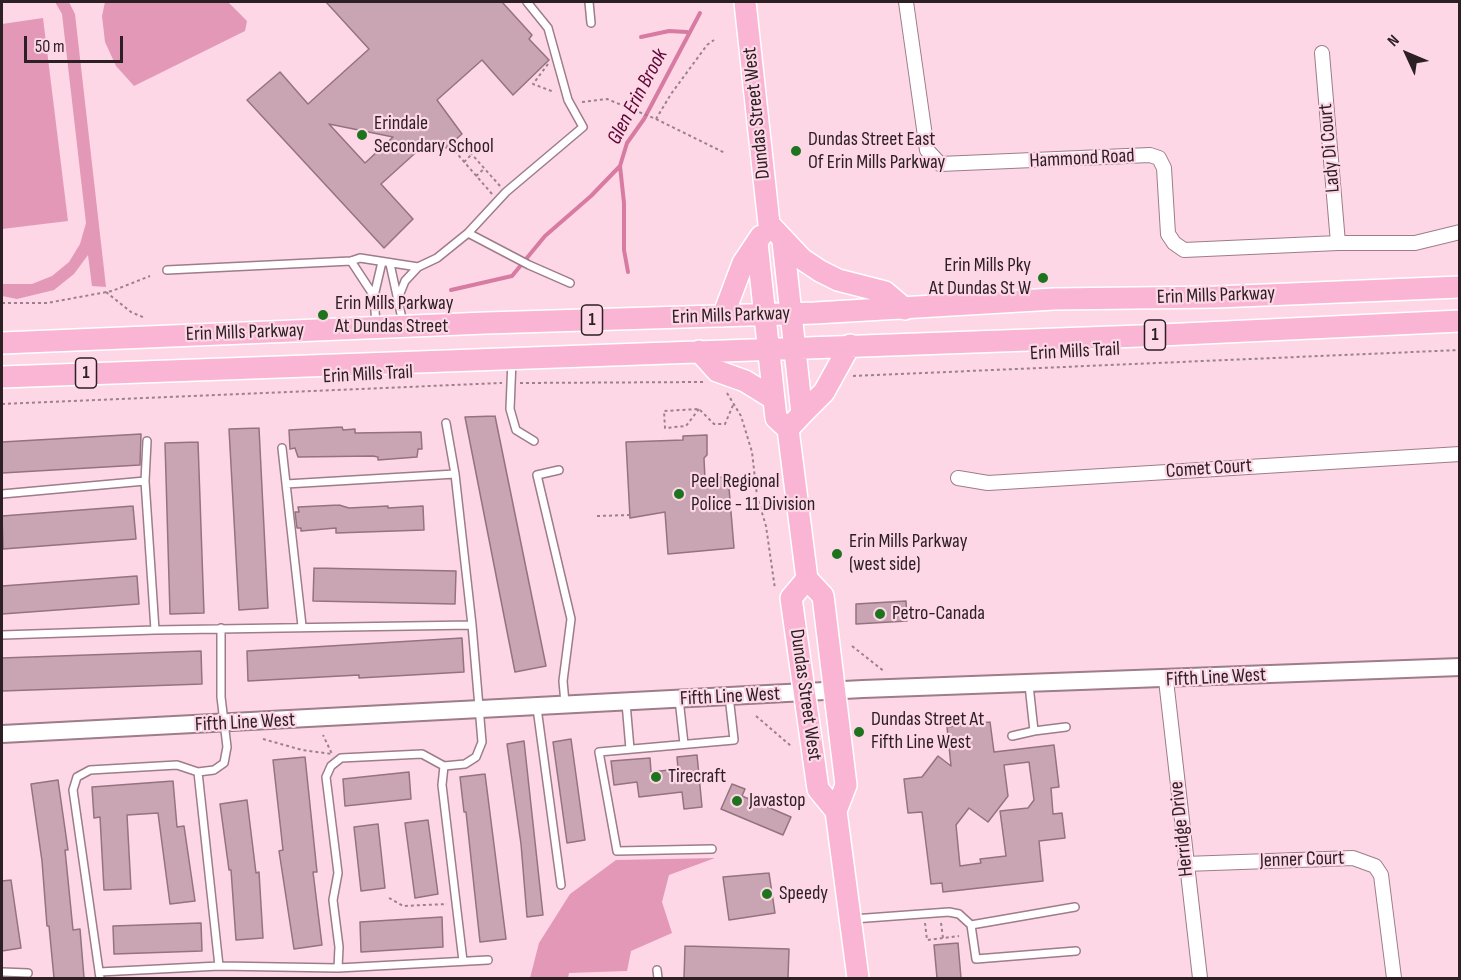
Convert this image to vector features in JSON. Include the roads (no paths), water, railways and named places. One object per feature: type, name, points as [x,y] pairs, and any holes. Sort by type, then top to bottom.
[{"type":"main road","name":"Dundas Street West","points":[[745,2],[769,224]]},
{"type":"main road","points":[[723,316],[743,263],[769,224],[802,259],[828,276],[885,292],[904,309]]},
{"type":"main road","name":"Dundas Street West","points":[[783,241],[795,346],[795,422],[807,579],[823,596],[846,785],[836,811],[858,978]]},
{"type":"main road","name":"Dundas Street West","points":[[757,243],[776,418],[795,422]]},
{"type":"main road","name":"Erin Mills Parkway","points":[[2,343],[376,327],[791,314],[1066,299],[1216,297],[1460,287]]},
{"type":"main road","name":"Erin Mills Parkway","points":[[2,376],[355,366],[769,347],[1140,336],[1460,321]]},
{"type":"main road","points":[[795,422],[824,392],[850,345]]},
{"type":"main road","points":[[699,351],[717,371],[745,381],[774,399]]},
{"type":"main road","name":"Dundas Street West","points":[[807,579],[791,598],[818,789],[836,811]]},
{"type":"street","name":"Hammond Road","points":[[906,2],[927,150],[940,164],[1150,155],[1159,158],[1164,168],[1168,234],[1174,243],[1184,250],[1338,243],[1415,243],[1460,232]]},
{"type":"street","name":"Lady Di Court","points":[[1322,54],[1338,243]]},
{"type":"street","name":"Comet Court","points":[[958,478],[988,483],[1460,454]]},
{"type":"street","name":"Fifth Line West","points":[[2,734],[537,708],[804,692],[1460,667]]},
{"type":"street","name":"Herridge Drive","points":[[1166,680],[1185,864],[1200,978]]},
{"type":"street","name":"Jenner Court","points":[[1185,864],[1353,858],[1376,866],[1381,875],[1394,978]]},
{"type":"lane","points":[[399,296],[405,281],[418,267],[437,258],[468,233],[506,192],[583,127],[568,100],[548,28],[527,2]]},
{"type":"lane","points":[[589,2],[591,23]]},
{"type":"lane","points":[[468,233],[529,266],[570,283]]},
{"type":"lane","points":[[168,270],[351,261],[360,258],[418,267]]},
{"type":"lane","points":[[351,261],[375,296]]},
{"type":"lane","points":[[376,327],[375,296],[386,263]]},
{"type":"lane","points":[[386,263],[399,296],[404,326]]},
{"type":"lane","points":[[512,358],[510,409],[516,430],[534,441]]},
{"type":"lane","points":[[338,968],[339,947],[333,900],[338,873],[326,777],[331,766],[340,758],[400,753],[422,754],[444,766],[465,764],[476,757],[482,742],[455,474],[446,423]]},
{"type":"lane","points":[[147,441],[145,481],[155,630]]},
{"type":"lane","points":[[282,448],[302,626]]},
{"type":"lane","points":[[560,470],[537,475],[571,619],[563,681],[566,706]]},
{"type":"lane","points":[[286,484],[455,474]]},
{"type":"lane","points":[[2,495],[145,481]]},
{"type":"lane","points":[[2,635],[302,626],[472,625]]},
{"type":"lane","points":[[221,628],[223,723],[227,747],[224,763],[214,770],[198,772],[177,765],[90,770],[77,777],[73,790],[99,975],[219,966],[338,968],[488,960]]},
{"type":"lane","points":[[1029,685],[1034,730]]},
{"type":"lane","points":[[712,849],[617,851],[599,752],[734,740],[729,696]]},
{"type":"lane","points":[[679,699],[684,744]]},
{"type":"lane","points":[[626,703],[630,749]]},
{"type":"lane","points":[[537,708],[561,885]]},
{"type":"lane","points":[[1012,736],[1034,730],[1066,727]]},
{"type":"lane","points":[[444,766],[442,785],[463,961]]},
{"type":"lane","points":[[198,772],[219,966]]},
{"type":"lane","points":[[971,925],[1075,907]]},
{"type":"lane","points":[[850,919],[940,912],[959,914],[971,925],[976,958],[1076,951]]},
{"type":"lane","points":[[657,970],[658,978]]},
{"type":"lane","points":[[2,972],[28,973]]},
{"type":"waterway","name":"Glen Erin Brook","points":[[628,272],[624,250],[624,203],[620,166],[627,143],[644,119],[700,13]]},
{"type":"waterway","points":[[641,37],[669,31],[687,32]]},
{"type":"waterway","points":[[451,290],[512,276],[545,236],[591,196],[620,166]]},
{"type":"place","name":"Erindale Secondary School","points":[[362,135]]},
{"type":"place","name":"Dundas Street East Of Erin Mills Parkway","points":[[796,151]]},
{"type":"place","name":"Erin Mills Pky At Dundas St W","points":[[1043,278]]},
{"type":"place","name":"Erin Mills Parkway At Dundas Street","points":[[323,315]]},
{"type":"place","name":"Peel Regional Police - 11 Division","points":[[679,494]]},
{"type":"place","name":"Erin Mills Parkway (west side)","points":[[837,554]]},
{"type":"place","name":"Petro-Canada","points":[[880,614]]},
{"type":"place","name":"Dundas Street At Fifth Line West","points":[[859,732]]},
{"type":"place","name":"Tirecraft","points":[[656,777]]},
{"type":"place","name":"Javastop","points":[[737,801]]},
{"type":"place","name":"Speedy","points":[[767,894]]}]
